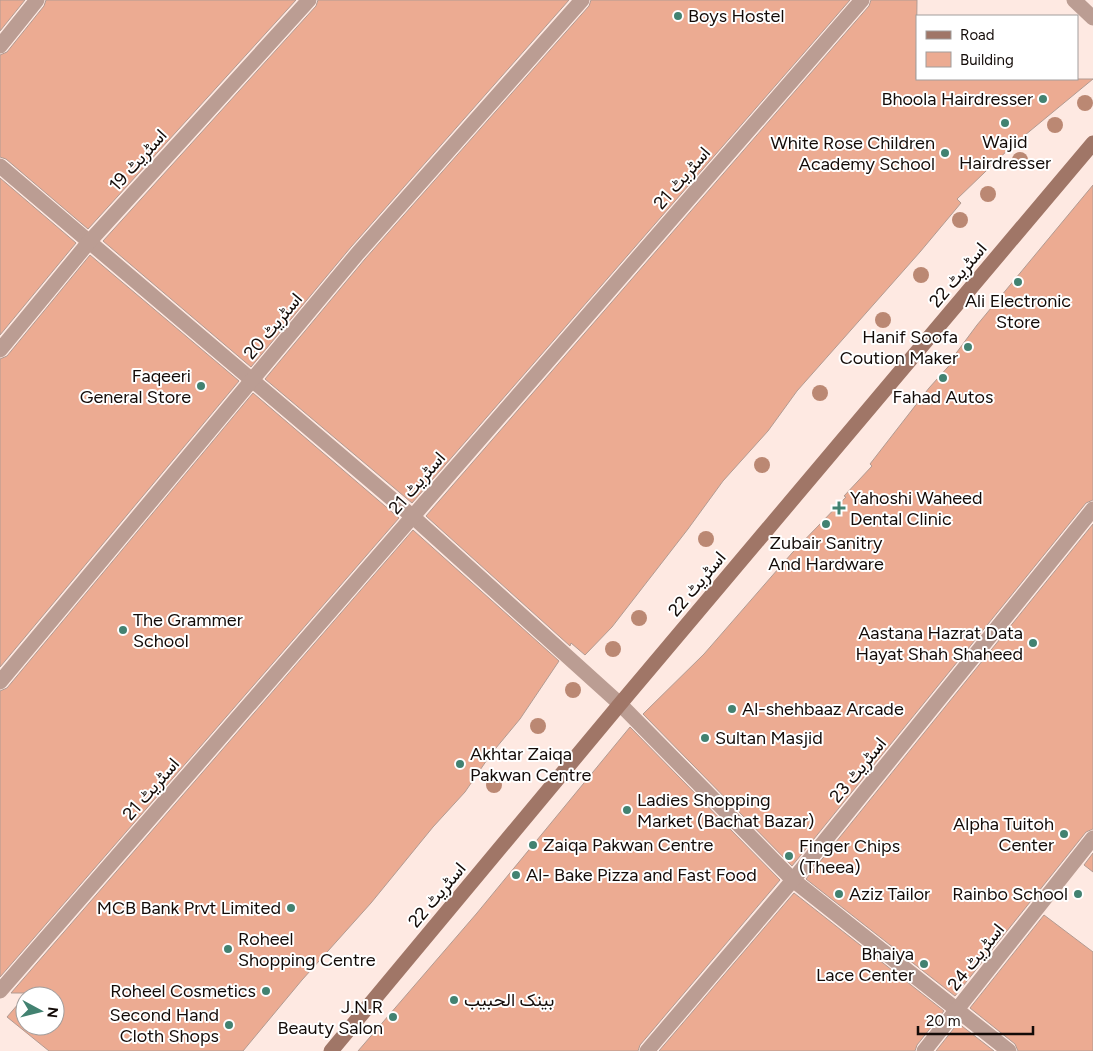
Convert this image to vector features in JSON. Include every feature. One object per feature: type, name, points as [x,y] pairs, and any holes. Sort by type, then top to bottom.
[{"type":"street","points":[[0,46],[38,0]]},
{"type":"street","name":"اسٹریٹ 19","points":[[0,350],[89,242],[309,0]]},
{"type":"street","name":"اسٹریٹ 20","points":[[0,682],[358,253],[582,0]]},
{"type":"street","name":"اسٹریٹ 21","points":[[0,991],[862,0]]},
{"type":"street","points":[[1074,0],[1093,18]]},
{"type":"street","name":"اسٹریٹ 22","points":[[331,1051],[620,704],[1093,143]]},
{"type":"street","points":[[0,166],[412,516],[620,704],[793,880],[1009,1051]]},
{"type":"street","name":"اسٹریٹ 23","points":[[647,1051],[793,880],[1093,509]]},
{"type":"street","name":"اسٹریٹ 24","points":[[924,1051],[1093,838]]},
{"type":"building","points":[[0,0],[25,0],[0,31]]},
{"type":"building","points":[[46,0],[296,0],[88,229],[6,159],[0,157],[0,55],[7,52],[44,6]]},
{"type":"building","points":[[318,0],[569,0],[351,247],[251,367],[103,241],[316,6]]},
{"type":"building","points":[[591,0],[850,0],[412,503],[265,379],[365,259],[589,6]]},
{"type":"building","points":[[871,0],[917,0],[916,80],[1093,79],[1013,145],[957,199],[961,203],[797,391],[768,431],[723,481],[612,627],[585,655],[571,643],[570,646],[426,516],[869,6]]},
{"type":"building","points":[[0,178],[76,243],[0,335]]},
{"type":"building","points":[[1093,185],[1093,500],[1086,503],[792,866],[643,714],[704,654],[792,553],[846,497],[844,496],[872,466],[870,464],[929,388],[956,358],[954,356],[977,325]]},
{"type":"building","points":[[90,255],[239,381],[0,667],[0,359],[7,356]]},
{"type":"building","points":[[253,393],[399,518],[0,977],[0,691],[7,688]]},
{"type":"building","points":[[1093,524],[1093,829],[1086,832],[955,996],[806,879]]},
{"type":"building","points":[[413,530],[559,661],[520,719],[491,754],[465,792],[433,827],[371,903],[302,980],[243,1051],[49,1051],[30,1036],[65,1036],[65,986],[17,986]]},
{"type":"building","points":[[630,727],[780,880],[640,1045],[638,1051],[358,1051],[477,913]]},
{"type":"building","points":[[1093,853],[1093,872],[1084,865]]},
{"type":"building","points":[[794,893],[944,1011],[917,1045],[915,1051],[659,1051]]},
{"type":"building","points":[[1044,915],[1093,952],[1093,1051],[1018,1051],[1015,1044],[970,1008]]},
{"type":"building","points":[[15,1008],[15,1023],[7,1017]]},
{"type":"building","points":[[958,1023],[994,1051],[936,1051]]},
{"type":"place","name":"Boys Hostel","points":[[678,16]]},
{"type":"place","name":"Bhoola Hairdresser","points":[[1043,99]]},
{"type":"place","name":"Wajid Hairdresser","points":[[1005,123]]},
{"type":"place","name":"White Rose Children Academy School","points":[[945,153]]},
{"type":"place","name":"Ali Electronic Store","points":[[1018,282]]},
{"type":"place","name":"Hanif Soofa Coution Maker","points":[[968,347]]},
{"type":"place","name":"Fahad Autos","points":[[943,378]]},
{"type":"place","name":"Faqeeri General Store","points":[[201,386]]},
{"type":"place","name":"Yahoshi Waheed Dental Clinic","points":[[839,508]]},
{"type":"place","name":"Zubair Sanitry And Hardware","points":[[826,524]]},
{"type":"place","name":"The Grammer School","points":[[123,630]]},
{"type":"place","name":"Aastana Hazrat Data Hayat Shah Shaheed","points":[[1033,643]]},
{"type":"place","name":"Al-shehbaaz Arcade","points":[[732,709]]},
{"type":"place","name":"Sultan Masjid","points":[[705,738]]},
{"type":"place","name":"Akhtar Zaiqa Pakwan Centre","points":[[460,764]]},
{"type":"place","name":"Ladies Shopping Market (Bachat Bazar)","points":[[627,810]]},
{"type":"place","name":"Alpha Tuitoh Center","points":[[1064,834]]},
{"type":"place","name":"Zaiqa Pakwan Centre","points":[[533,845]]},
{"type":"place","name":"Finger Chips (Theea)","points":[[789,856]]},
{"type":"place","name":"Al- Bake Pizza and Fast Food","points":[[516,875]]},
{"type":"place","name":"Aziz Tailor","points":[[839,894]]},
{"type":"place","name":"Rainbo School","points":[[1078,894]]},
{"type":"place","name":"MCB Bank Prvt Limited","points":[[291,908]]},
{"type":"place","name":"Roheel Shopping Centre","points":[[228,949]]},
{"type":"place","name":"Bhaiya Lace Center","points":[[924,964]]},
{"type":"place","name":"Roheel Cosmetics","points":[[266,991]]},
{"type":"place","name":"بينک الحبيب","points":[[454,1000]]},
{"type":"place","name":"J.N.R Beauty Salon","points":[[393,1017]]},
{"type":"place","name":"Second Hand Cloth Shops","points":[[229,1025]]}]
